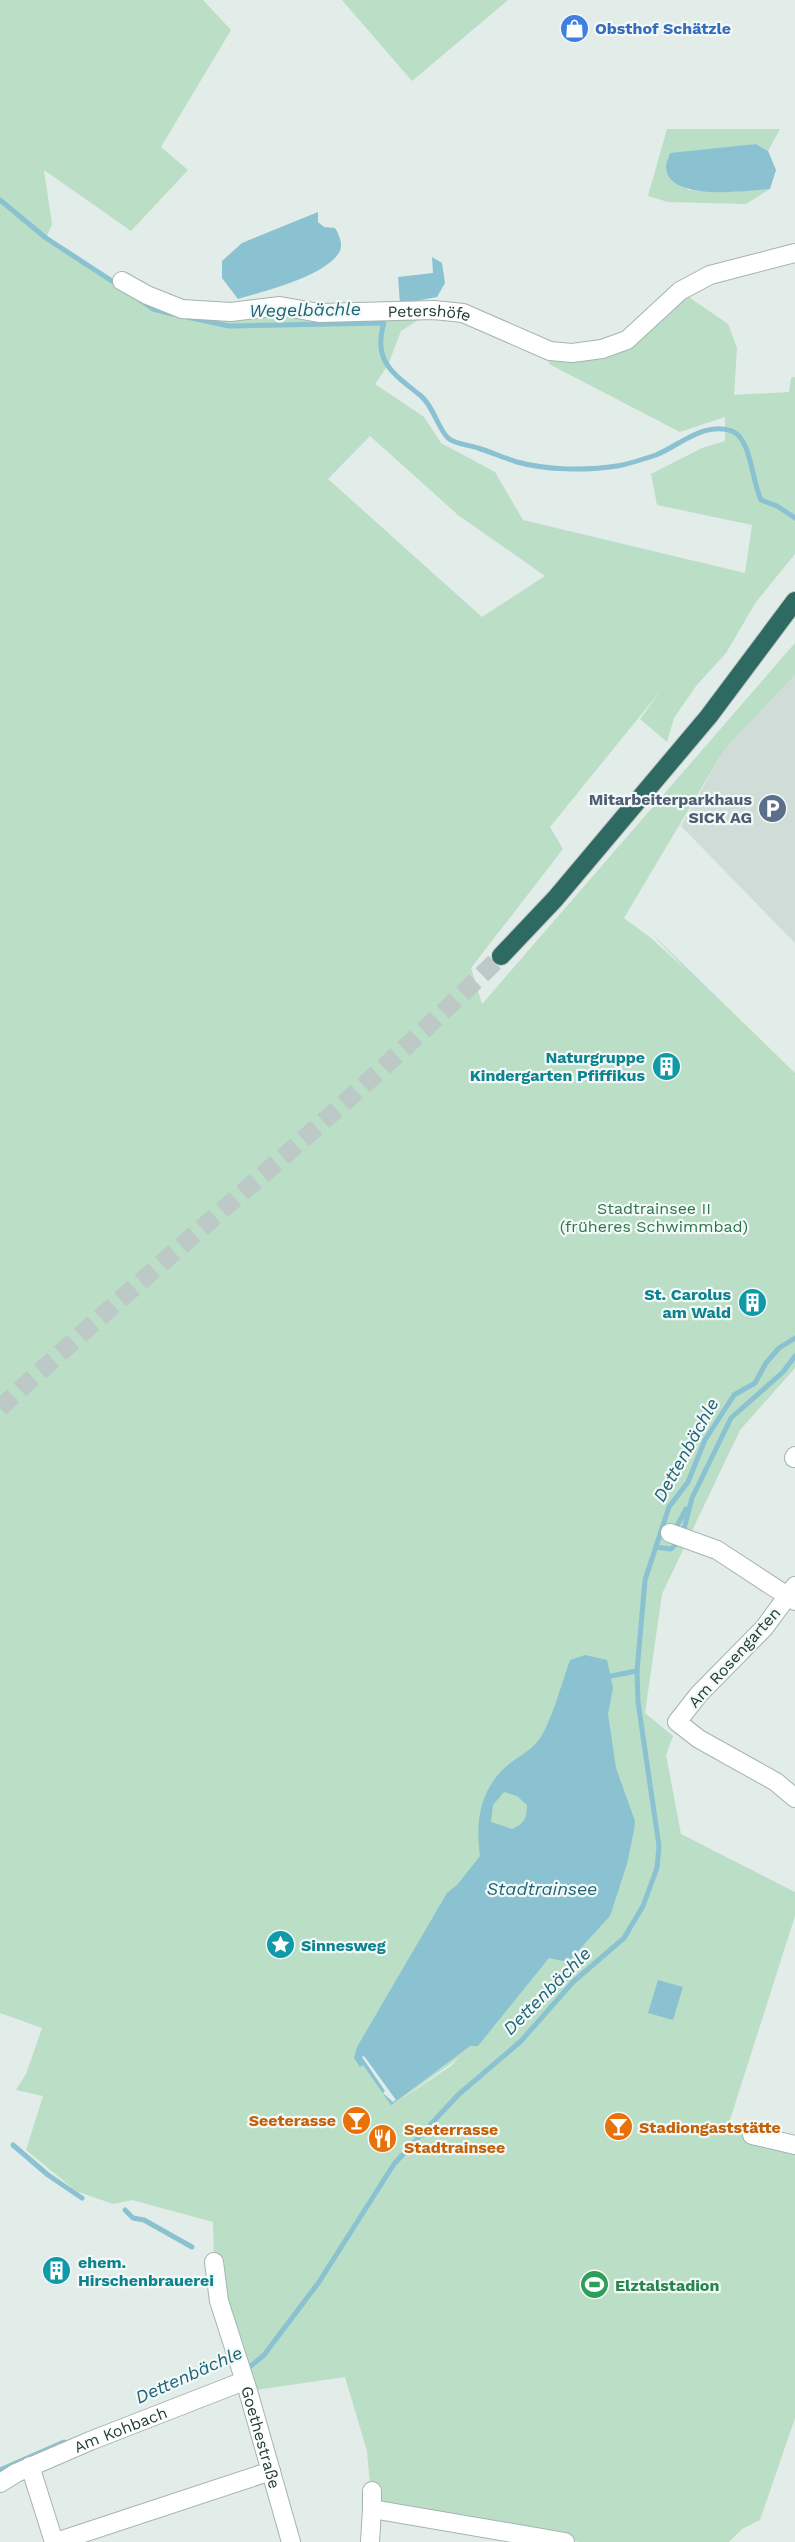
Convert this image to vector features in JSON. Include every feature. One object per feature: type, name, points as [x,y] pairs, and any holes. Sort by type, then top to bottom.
[{"type":"highway","points":[[501,956],[555,899],[709,716],[795,601]]},
{"type":"street","name":"Petershöfe","points":[[123,281],[147,295],[182,309],[231,312],[280,306],[319,313],[434,310],[463,313],[550,351],[572,353],[602,349],[627,340],[680,291],[710,275],[795,253]]},
{"type":"street","name":"Am Rosengarten","points":[[670,1533],[717,1550],[793,1594],[765,1628],[699,1694],[677,1722],[699,1739],[776,1782],[795,1797]]},
{"type":"street","points":[[752,2135],[795,2145]]},
{"type":"street","name":"Goethestraße","points":[[214,2262],[219,2301],[291,2542]]},
{"type":"street","name":"Am Kohbach","points":[[0,2483],[30,2466],[242,2375]]},
{"type":"street","points":[[30,2466],[55,2542],[271,2471]]},
{"type":"street","points":[[370,2542],[372,2500],[565,2542]]},
{"type":"shaded area","points":[[795,675],[795,943],[681,826],[724,750]]},
{"type":"green space","name":"Stadtrainsee II (früheres Schwimmbad)","points":[[0,0],[203,0],[231,30],[161,147],[188,170],[131,231],[44,170],[52,224],[46,238],[114,282],[171,306],[434,310],[401,331],[388,365],[375,384],[424,417],[441,443],[495,472],[523,520],[745,573],[752,525],[657,505],[651,474],[702,448],[725,441],[725,417],[680,432],[549,364],[550,351],[602,349],[680,291],[728,324],[737,348],[734,395],[789,392],[791,378],[795,377],[795,554],[756,602],[726,653],[696,686],[674,718],[667,742],[640,719],[662,689],[550,827],[563,849],[471,968],[482,1004],[795,643],[795,675],[724,750],[624,918],[651,938],[686,970],[649,931],[795,1073],[795,1368],[740,1430],[662,1594],[645,1713],[673,1736],[666,1755],[681,1834],[795,1892],[795,1916],[728,2126],[795,2145],[795,2418],[760,2520],[742,2529],[729,2542],[581,2542],[372,2509],[367,2451],[345,2377],[248,2391],[214,2262],[213,2222],[132,2200],[113,2204],[76,2191],[26,2150],[43,2096],[16,2090],[26,2074],[42,2028],[0,2013]],"holes":[[[370,436],[458,515],[545,576],[482,617],[328,479]]]},
{"type":"green space","points":[[342,0],[508,0],[412,81]]},
{"type":"green space","points":[[667,129],[780,129],[768,151],[756,144],[670,154],[688,190],[726,192],[770,189],[746,204],[668,202],[648,196]]},
{"type":"water","points":[[756,144],[768,151],[776,170],[770,189],[728,192],[694,190],[670,178],[666,167],[670,153]]},
{"type":"water","points":[[318,212],[318,222],[324,227],[335,228],[340,239],[340,251],[333,260],[309,275],[238,299],[222,278],[222,261],[242,243]]},
{"type":"water","points":[[432,257],[442,263],[445,283],[437,297],[400,304],[398,277],[433,273]]},
{"type":"water","name":"Stadtrainsee","points":[[585,1655],[607,1660],[613,1688],[608,1714],[616,1768],[635,1821],[627,1864],[610,1916],[568,1962],[549,1958],[478,2046],[470,2046],[391,2105],[363,2065],[360,2067],[354,2058],[357,2047],[447,1893],[457,1885],[480,1856],[479,1818],[486,1794],[499,1773],[531,1748],[543,1734],[570,1660]],"holes":[[[504,1792],[517,1796],[527,1805],[522,1823],[512,1829],[491,1822],[493,1805]]]},
{"type":"water","points":[[658,1980],[683,1987],[673,2020],[648,2013]]},
{"type":"pier","points":[[364,2056],[396,2100],[393,2102],[383,2093],[385,2091],[362,2057]]},
{"type":"pier","points":[[460,2056],[451,2066],[391,2106],[449,2065]]},
{"type":"waterway","name":"Wegelbächle","points":[[0,200],[46,238],[118,285]]},
{"type":"waterway","name":"Wegelbächle","points":[[140,300],[153,309],[172,314]]},
{"type":"waterway","name":"Wegelbächle","points":[[187,317],[229,326],[384,323],[381,348],[388,366],[394,374],[421,396],[448,438],[528,465],[566,469],[617,466],[656,455],[702,432],[712,429],[732,431],[738,435],[747,451],[761,500],[777,506],[795,518]]},
{"type":"waterway","name":"Dettenbächle","points":[[246,2370],[264,2355],[319,2282],[394,2164],[458,2095],[521,2041],[573,1982],[624,1938],[643,1906],[657,1868],[659,1846],[638,1702],[637,1671],[645,1580],[669,1507],[688,1482],[705,1440],[734,1395],[755,1383],[766,1363],[779,1348],[795,1338]]},
{"type":"waterway","name":"Dettenbächle","points":[[684,1529],[692,1498],[731,1418],[783,1372],[795,1356]]},
{"type":"waterway","points":[[677,1526],[686,1509]]},
{"type":"waterway","points":[[656,1547],[671,1549],[675,1545]]},
{"type":"waterway","points":[[611,1676],[637,1671]]},
{"type":"waterway","points":[[13,2145],[48,2175],[82,2198]]},
{"type":"waterway","points":[[125,2210],[133,2218],[144,2220],[192,2247]]},
{"type":"waterway","name":"Dettenbächle","points":[[0,2470],[64,2442]]},
{"type":"tunnel","points":[[0,1408],[316,1128],[501,956]]},
{"type":"place","name":"Obsthof Schätzle","points":[[574,28]]},
{"type":"place","name":"Mitarbeiterparkhaus SICK AG","points":[[773,808]]},
{"type":"place","name":"Naturgruppe Kindergarten Pfiffikus","points":[[666,1066]]},
{"type":"place","name":"St. Carolus am Wald","points":[[752,1303]]},
{"type":"place","name":"Sinnesweg","points":[[280,1945]]},
{"type":"place","name":"Seeterasse","points":[[357,2120]]},
{"type":"place","name":"Stadiongaststätte","points":[[618,2127]]},
{"type":"place","name":"Seeterrasse Stadtrainsee","points":[[383,2138]]},
{"type":"place","name":"ehem. Hirschenbrauerei","points":[[57,2271]]},
{"type":"place","name":"Elztalstadion","points":[[594,2285]]}]
